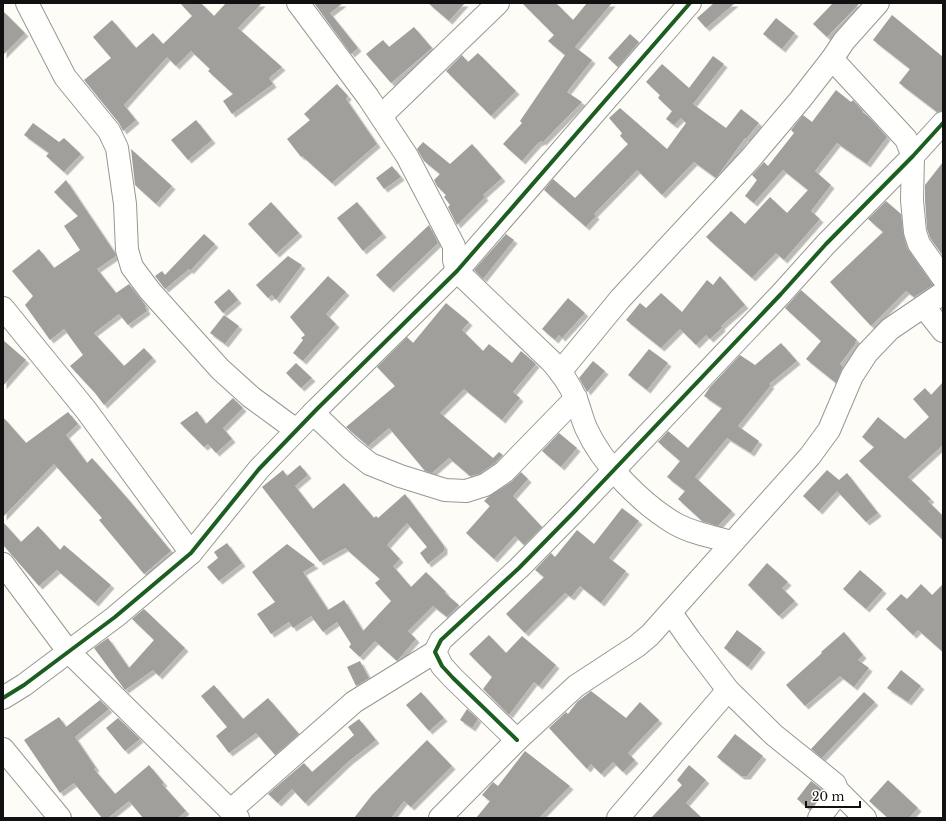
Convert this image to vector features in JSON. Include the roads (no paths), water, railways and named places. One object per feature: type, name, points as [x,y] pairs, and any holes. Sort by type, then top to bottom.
[{"type":"street","points":[[27,3],[65,77],[109,131],[117,148],[125,204],[127,250],[132,267],[150,291],[220,369],[251,398],[296,430]]},
{"type":"street","points":[[298,3],[381,116],[407,156],[454,246],[454,260],[457,270],[551,361],[560,372],[576,398],[586,428],[596,448],[614,470],[650,505],[675,524],[692,531],[732,542]]},
{"type":"street","points":[[381,116],[498,3]]},
{"type":"street","points":[[3,698],[24,685],[115,617],[190,553],[254,475],[296,430],[457,270],[690,3]]},
{"type":"street","points":[[560,372],[620,299],[750,159],[800,100],[844,41],[878,3]]},
{"type":"street","points":[[832,59],[906,139],[913,156],[912,200],[915,232],[919,244],[943,278]]},
{"type":"street","points":[[3,564],[68,651],[234,814],[354,702],[435,652],[441,640],[519,568],[614,470],[826,244],[913,156],[943,123]]},
{"type":"street","points":[[440,818],[517,740],[576,686],[637,646],[650,635],[810,456],[829,430],[852,376],[867,353],[890,329],[943,293]]},
{"type":"street","points":[[924,307],[943,331]]},
{"type":"street","points":[[3,308],[86,410],[190,553]]},
{"type":"street","points":[[313,413],[351,450],[370,464],[400,476],[445,490],[466,491],[485,485],[504,472],[576,398]]},
{"type":"street","points":[[671,613],[728,690],[774,735],[834,784],[837,790],[865,818]]},
{"type":"street","points":[[435,652],[442,666],[453,678],[517,740]]},
{"type":"street","points":[[618,818],[728,690]]},
{"type":"street","points":[[3,748],[60,818]]},
{"type":"street","points":[[819,818],[835,797],[837,790]]}]
